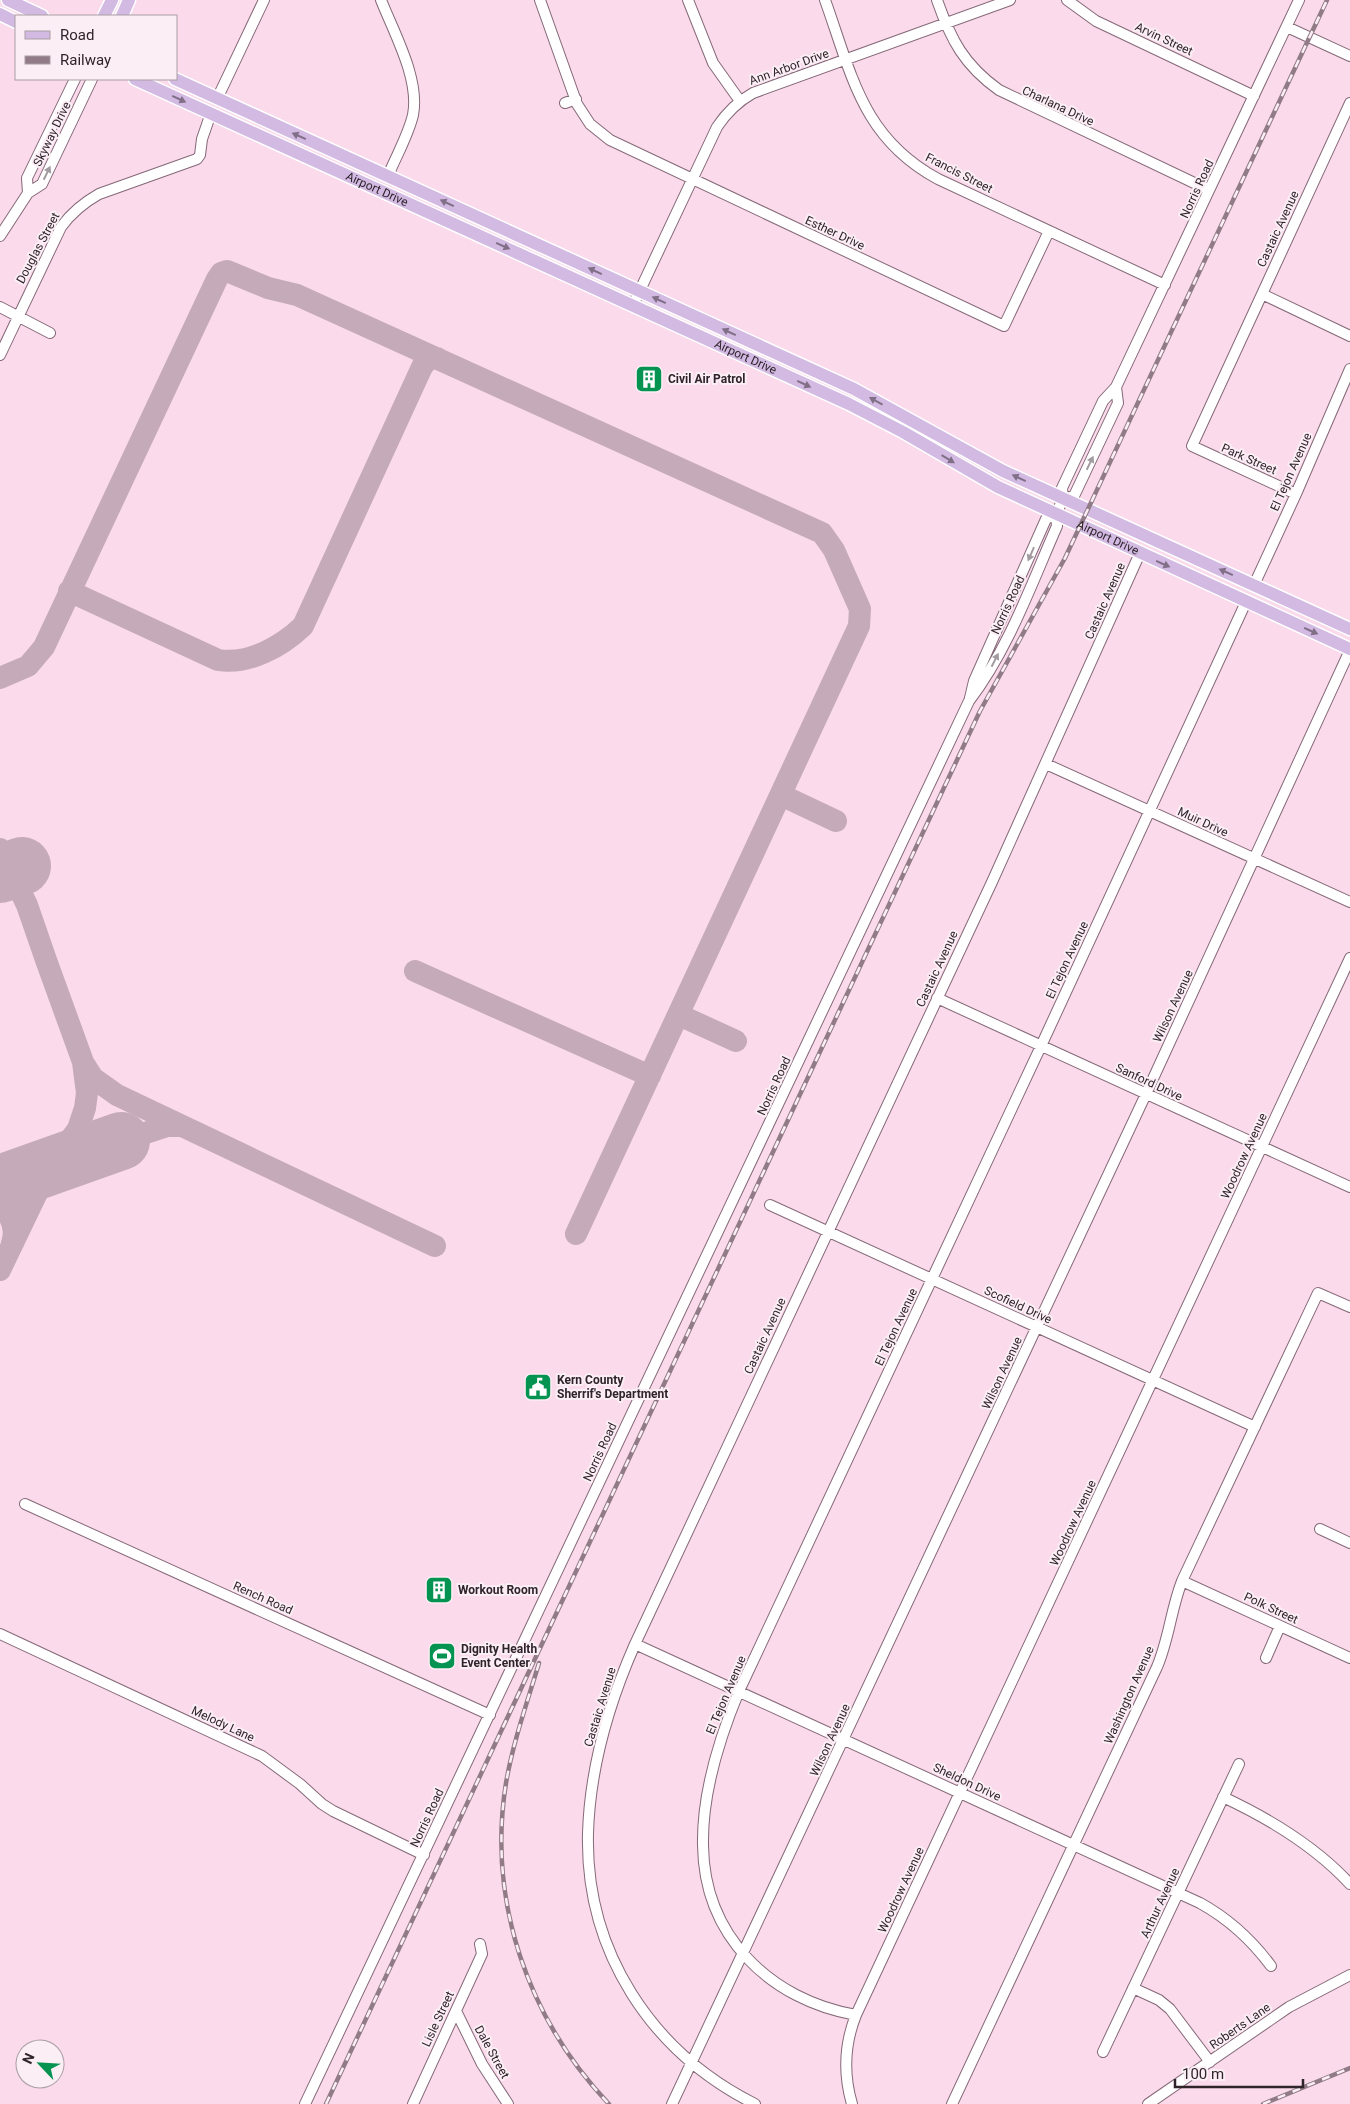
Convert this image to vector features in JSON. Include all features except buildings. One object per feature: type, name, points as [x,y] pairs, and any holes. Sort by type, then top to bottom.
[{"type":"main road","points":[[8,0],[40,15]]},
{"type":"main road","points":[[104,15],[112,0]]},
{"type":"main road","points":[[122,15],[130,0]]},
{"type":"main road","points":[[0,14],[15,22]]},
{"type":"main road","name":"Airport Drive","points":[[137,80],[866,412],[984,479],[1350,650]]},
{"type":"main road","name":"Airport Drive","points":[[177,80],[854,389],[994,466],[1350,629]]},
{"type":"main road","points":[[293,151],[332,160],[377,180],[382,180],[388,176]]},
{"type":"street","points":[[218,99],[264,0]]},
{"type":"street","points":[[381,0],[409,73],[414,93],[414,105],[409,127],[388,176]]},
{"type":"street","name":"Esther Drive","points":[[540,0],[576,100],[590,124],[610,140],[1004,326],[1049,231]]},
{"type":"street","points":[[688,0],[713,63],[740,101]]},
{"type":"street","name":"Francis Street","points":[[825,0],[870,118],[881,133],[908,160],[938,179],[1165,286]]},
{"type":"street","name":"Charlana Drive","points":[[936,0],[945,24],[961,54],[972,68],[999,90],[1209,190]]},
{"type":"street","name":"Ann Arbor Drive","points":[[633,305],[717,127],[740,101],[753,93],[1010,0]]},
{"type":"street","name":"Arvin Street","points":[[1068,0],[1096,21],[1254,96]]},
{"type":"street","name":"Norris Road","points":[[305,2104],[969,701],[974,681],[1046,519],[1056,514],[1063,499],[1062,488],[1103,402],[1116,387],[1165,286],[1298,0]]},
{"type":"street","points":[[1286,27],[1350,56]]},
{"type":"street","name":"Skyway Drive","points":[[28,193],[26,178],[75,80]]},
{"type":"street","name":"Skyway Drive","points":[[0,236],[28,193],[42,184],[92,80]]},
{"type":"street","points":[[565,103],[576,100]]},
{"type":"street","name":"Castaic Avenue","points":[[1192,446],[1350,103]]},
{"type":"street","name":"Douglas Street","points":[[0,356],[61,227],[76,208],[99,194],[197,159],[200,155],[202,139],[211,114]]},
{"type":"street","points":[[1262,294],[1350,336]]},
{"type":"street","points":[[0,307],[50,334]]},
{"type":"street","name":"El Tejon Avenue","points":[[1254,585],[1350,369]]},
{"type":"street","name":"Park Street","points":[[1192,446],[1296,494]]},
{"type":"street","name":"Castaic Avenue","points":[[755,2104],[712,2079],[691,2064],[652,2023],[622,1978],[602,1932],[591,1883],[588,1833],[598,1758],[615,1693],[635,1644],[1046,764],[1140,553]]},
{"type":"street","name":"El Tejon Avenue","points":[[856,2015],[824,2008],[788,1992],[770,1980],[743,1954],[729,1934],[713,1902],[707,1881],[703,1845],[703,1827],[714,1761],[730,1712],[1042,1046],[1246,602]]},
{"type":"street","name":"Wilson Avenue","points":[[672,2104],[1146,1094],[1350,650]]},
{"type":"street","name":"Muir Drive","points":[[1046,764],[1350,902]]},
{"type":"street","name":"Woodrow Avenue","points":[[852,2104],[847,2088],[845,2058],[847,2042],[856,2015],[1350,958]]},
{"type":"street","name":"Sanford Drive","points":[[937,998],[1350,1187]]},
{"type":"street","name":"Scofield Drive","points":[[770,1205],[1255,1428]]},
{"type":"street","name":"Washington Avenue","points":[[952,2104],[1161,1656],[1182,1581],[1318,1292],[1350,1307]]},
{"type":"street","name":"Rench Road","points":[[25,1504],[490,1715]]},
{"type":"street","points":[[1320,1529],[1350,1542]]},
{"type":"street","name":"Polk Street","points":[[1182,1581],[1350,1658]]},
{"type":"street","points":[[1266,1658],[1280,1626]]},
{"type":"street","name":"Melody Lane","points":[[0,1634],[262,1756],[333,1811],[424,1855]]},
{"type":"street","name":"Sheldon Drive","points":[[635,1644],[1200,1903],[1230,1922],[1258,1948],[1271,1966]]},
{"type":"street","name":"Arthur Avenue","points":[[1103,2052],[1239,1764]]},
{"type":"street","points":[[1223,1797],[1289,1833],[1323,1859],[1350,1884]]},
{"type":"street","name":"Lisle Street","points":[[413,2104],[482,1954],[480,1944]]},
{"type":"street","name":"Roberts Lane","points":[[1148,2104],[1289,2007],[1350,1975]]},
{"type":"street","points":[[1133,1988],[1159,2000],[1170,2009],[1210,2062]]},
{"type":"street","name":"Dale Street","points":[[456,2011],[482,2064],[508,2104]]},
{"type":"taxiway","points":[[0,678],[28,666],[44,647],[217,279],[221,273],[227,271],[268,288],[297,295],[822,533],[834,550],[860,609],[859,626],[576,1234]]},
{"type":"taxiway","points":[[69,591],[218,660],[241,660],[252,657],[264,653],[285,641],[303,626],[422,367],[427,360],[437,358]]},
{"type":"taxiway","points":[[781,795],[836,821]]},
{"type":"taxiway","points":[[0,849],[27,905],[83,1062],[87,1093],[85,1108],[78,1129],[48,1170],[0,1270]]},
{"type":"taxiway","points":[[415,971],[650,1076]]},
{"type":"taxiway","points":[[679,1015],[736,1041]]},
{"type":"taxiway","points":[[84,1064],[93,1078],[117,1095],[435,1246]]},
{"type":"taxiway","points":[[121,1141],[167,1126],[182,1126]]},
{"type":"taxiway","points":[[0,1182],[39,1168],[56,1157]]},
{"type":"taxiway","points":[[0,1205],[12,1222],[14,1232],[12,1243]]},
{"type":"runway","points":[[0,874],[22,866]]},
{"type":"runway","points":[[0,1184],[121,1141]]},
{"type":"railway","points":[[326,2104],[980,711],[1065,558],[1327,0]]},
{"type":"railway","points":[[539,1663],[516,1738],[506,1783],[502,1827],[503,1871],[509,1914],[520,1956],[536,1996],[556,2035],[581,2071],[609,2104]]},
{"type":"railway","points":[[1263,2104],[1350,2068]]},
{"type":"place","name":"Civil Air Patrol","points":[[649,379]]},
{"type":"place","name":"Kern County Sherrif's Department","points":[[538,1387]]},
{"type":"place","name":"Workout Room","points":[[439,1590]]},
{"type":"place","name":"Dignity Health Event Center","points":[[442,1656]]}]
